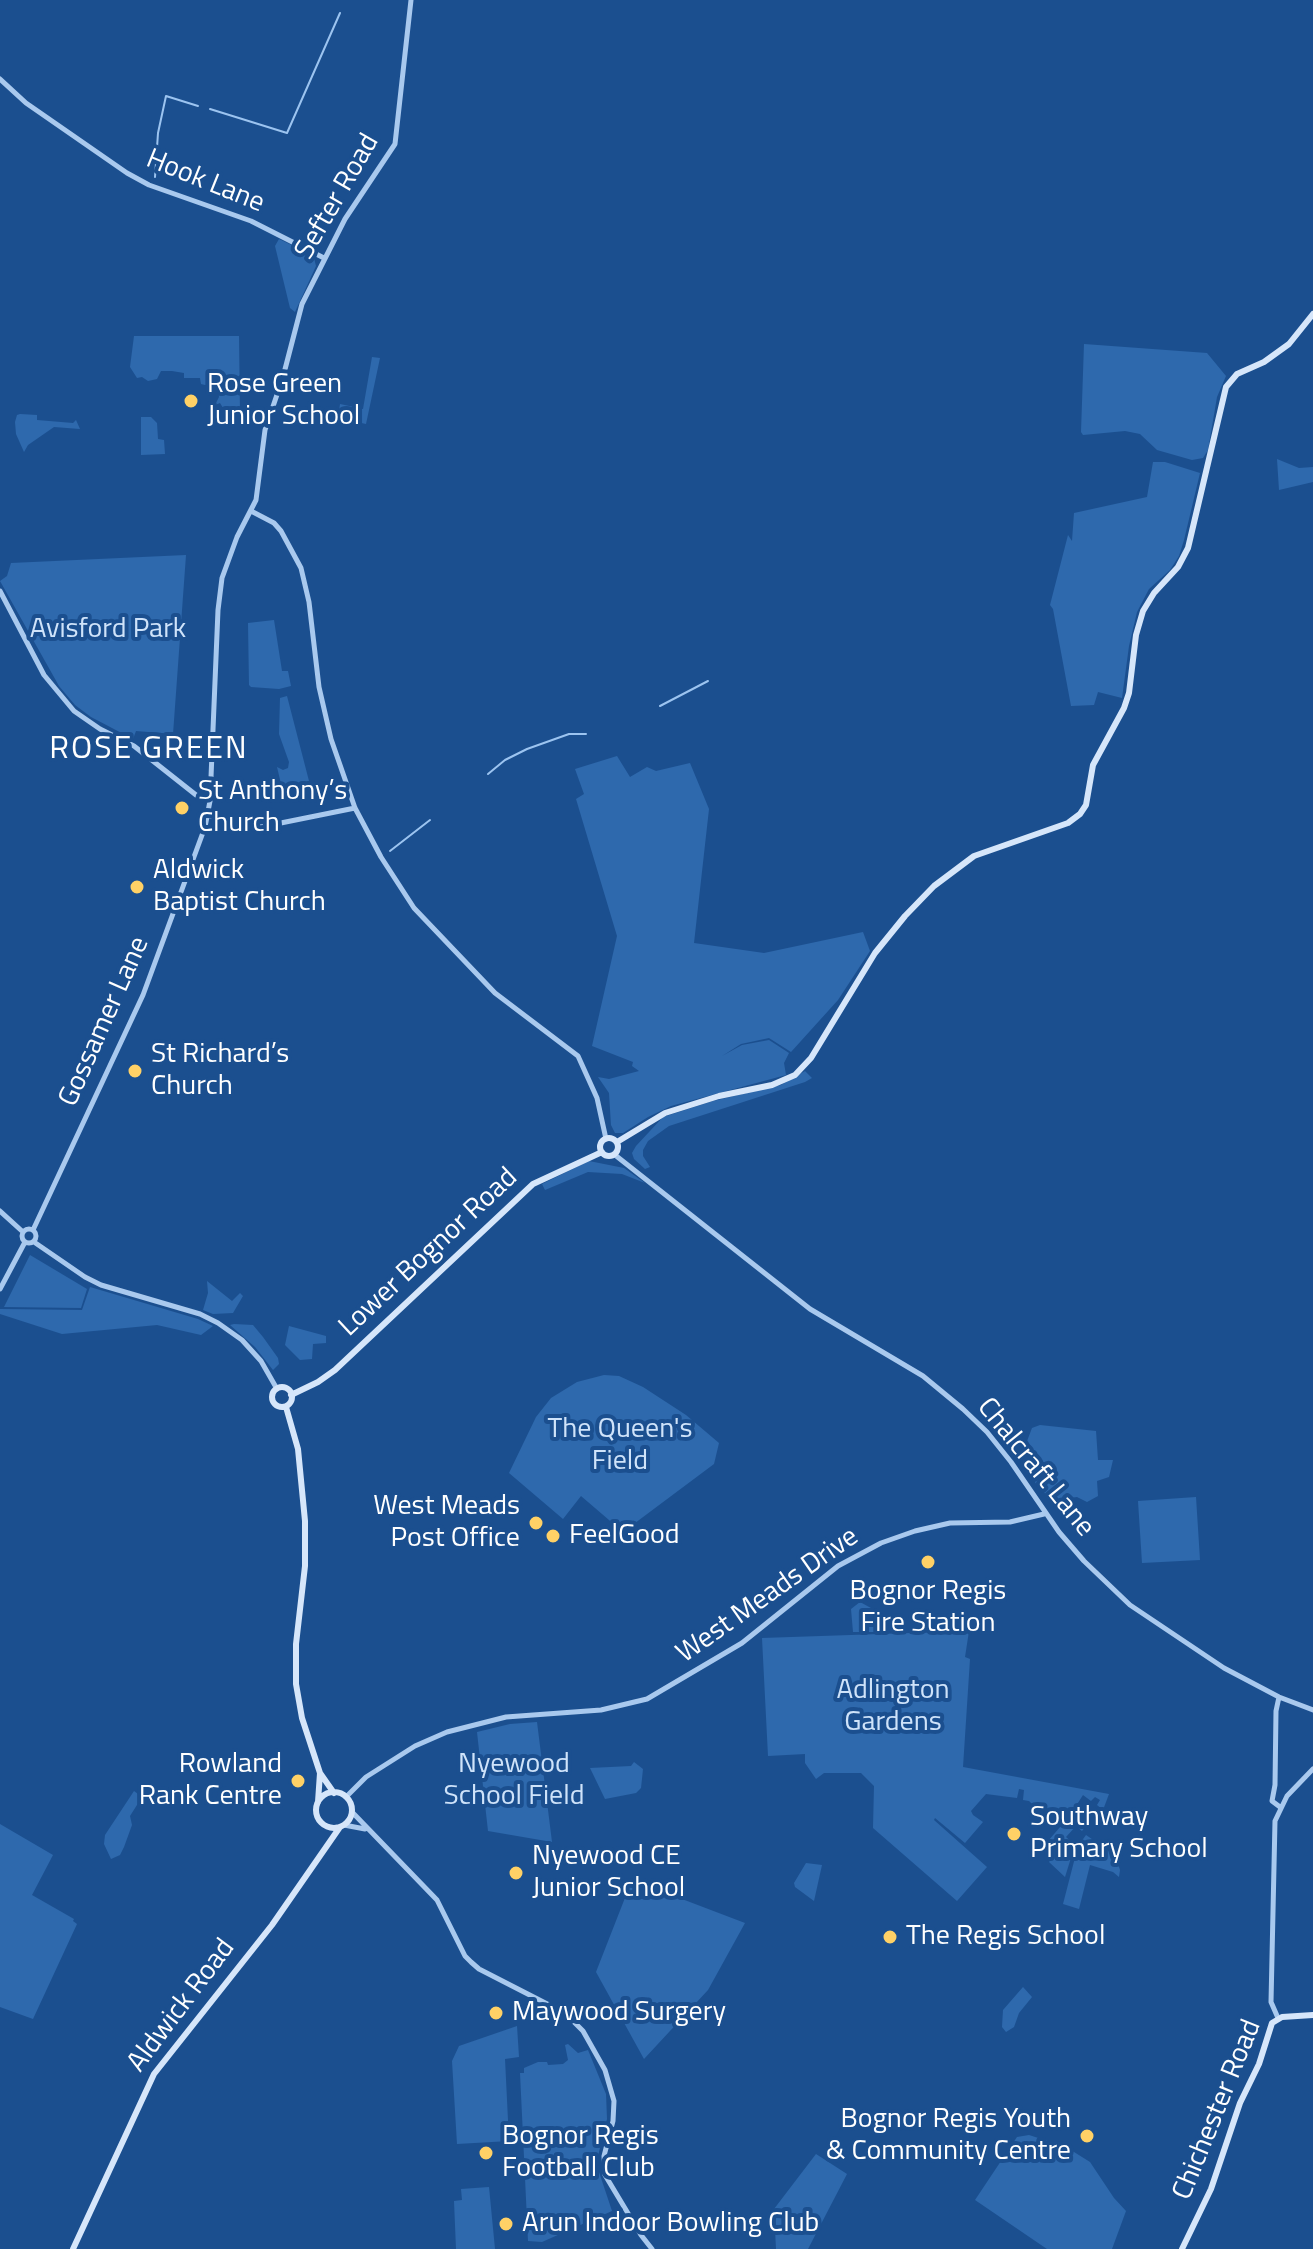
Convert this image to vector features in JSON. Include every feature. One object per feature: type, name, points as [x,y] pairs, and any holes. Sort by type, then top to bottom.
[{"type":"main road","points":[[617,1142],[615,1155],[606,1156],[602,1152],[601,1146],[606,1139],[617,1142],[665,1113],[719,1096],[772,1085],[795,1075],[811,1058],[875,953],[934,886],[974,856],[1068,823],[1080,814],[1086,805],[1093,765],[1124,708],[1143,611],[1154,593],[1178,567],[1188,548],[1226,387],[1237,374],[1264,362],[1289,344],[1313,314]]},
{"type":"main road","name":"Lower Bognor Road","points":[[291,1395],[335,1370],[533,1184],[602,1152]]},
{"type":"main road","points":[[285,1388],[291,1395],[286,1407],[273,1402],[272,1396],[277,1389],[285,1388]]},
{"type":"main road","points":[[286,1407],[298,1449],[305,1521],[305,1566],[296,1644],[296,1684],[302,1718],[320,1773],[334,1793]]},
{"type":"main road","points":[[320,1773],[317,1813],[323,1824],[326,1846]]},
{"type":"main road","points":[[318,1802],[334,1793],[346,1797],[352,1812],[342,1826],[331,1828],[323,1824]]},
{"type":"main road","name":"Aldwick Road","points":[[73,2249],[151,2079],[279,1915],[342,1826]]},
{"type":"main road","name":"Chichester Road","points":[[1182,2249],[1211,2189],[1240,2103],[1259,2064],[1268,2031],[1278,2018],[1313,2015]]},
{"type":"street","name":"Sefter Road","points":[[251,511],[258,491],[265,430],[298,316],[324,258],[365,186],[395,144],[411,0]]},
{"type":"street","name":"Hook Lane","points":[[0,79],[26,103],[127,173],[149,185],[251,221],[324,258]]},
{"type":"street","name":"Gossamer Lane","points":[[33,1230],[143,995],[205,827],[210,801],[220,590],[237,537],[251,511]]},
{"type":"street","points":[[251,511],[274,523],[301,568],[309,602],[325,716],[355,808],[386,866],[414,908],[495,993],[578,1056],[597,1098],[606,1139]]},
{"type":"street","points":[[0,591],[44,675],[74,711],[100,729],[127,742],[196,795],[210,801]]},
{"type":"street","points":[[208,815],[261,827],[355,808]]},
{"type":"street","name":"Chalcraft Lane","points":[[615,1155],[810,1309],[941,1389],[987,1432],[1044,1513],[1084,1561],[1130,1605],[1224,1668],[1279,1697],[1313,1710]]},
{"type":"street","points":[[0,1211],[23,1232],[25,1242]]},
{"type":"street","points":[[23,1232],[33,1230],[37,1235],[34,1242]]},
{"type":"street","points":[[25,1242],[34,1242],[101,1285],[200,1314],[218,1323],[242,1340],[261,1361],[277,1389]]},
{"type":"street","points":[[0,1289],[25,1242]]},
{"type":"street","name":"West Meads Drive","points":[[346,1797],[366,1777],[415,1746],[447,1732],[521,1714],[615,1708],[655,1695],[742,1643],[838,1566],[881,1543],[950,1523],[1010,1522],[1044,1513]]},
{"type":"street","points":[[1279,1697],[1276,1711],[1276,1790],[1272,1801],[1280,1807]]},
{"type":"street","points":[[1278,2018],[1272,2008],[1271,1992],[1274,1834],[1280,1807],[1313,1769]]},
{"type":"street","points":[[1276,1790],[1287,1796]]},
{"type":"street","points":[[352,1812],[437,1900],[460,1948],[471,1962],[571,2019],[591,2044],[605,2070],[614,2101],[613,2121],[604,2156],[605,2175],[652,2249]]},
{"type":"street","points":[[342,1826],[366,1829]]},
{"type":"green space","points":[[279,239],[306,252],[314,258],[316,266],[295,312],[290,308],[275,246]]},
{"type":"green space","points":[[134,336],[239,336],[240,414],[233,415],[234,425],[221,421],[228,416],[220,403],[215,405],[219,397],[217,384],[201,384],[200,378],[184,378],[184,373],[172,371],[161,371],[157,379],[148,381],[137,378],[130,367]]},
{"type":"green space","points":[[1084,344],[1207,353],[1226,376],[1217,397],[1208,450],[1203,458],[1192,460],[1157,450],[1140,434],[1125,431],[1083,435]]},
{"type":"green space","points":[[372,357],[380,358],[366,424],[338,418],[340,404],[363,409]]},
{"type":"green space","points":[[20,414],[37,415],[37,420],[73,423],[76,420],[80,429],[54,427],[28,445],[24,452],[16,434],[15,422]]},
{"type":"green space","points":[[141,417],[151,417],[157,423],[158,439],[164,440],[165,454],[141,455]]},
{"type":"green space","points":[[1277,459],[1299,468],[1313,467],[1313,482],[1279,490]]},
{"type":"green space","points":[[1153,462],[1165,462],[1200,473],[1179,556],[1170,570],[1149,589],[1137,612],[1122,698],[1098,692],[1094,705],[1071,706],[1050,605],[1068,535],[1072,541],[1074,513],[1147,497]]},
{"type":"green space","name":"Avisford Park","points":[[186,555],[173,734],[136,731],[133,739],[91,717],[75,705],[59,686],[0,581],[7,576],[11,563]]},
{"type":"green space","points":[[274,620],[282,671],[288,671],[291,686],[279,689],[251,687],[248,623]]},
{"type":"green space","points":[[287,696],[309,781],[282,788],[277,767],[283,770],[288,768],[289,762],[279,734],[280,698]]},
{"type":"green space","points":[[617,756],[630,777],[647,767],[656,771],[690,763],[709,809],[694,943],[764,953],[863,932],[870,951],[838,1000],[791,1052],[769,1038],[741,1044],[722,1056],[742,1045],[769,1040],[789,1053],[784,1063],[786,1075],[671,1106],[623,1133],[615,1133],[611,1125],[609,1093],[598,1077],[609,1079],[639,1071],[632,1066],[633,1062],[592,1046],[617,936],[576,799],[584,794],[575,769]]},
{"type":"green space","points":[[805,1071],[812,1078],[805,1082],[669,1126],[648,1141],[643,1150],[650,1167],[645,1169],[634,1159],[632,1153],[636,1146],[663,1117],[781,1085]]},
{"type":"green space","points":[[589,1161],[624,1168],[645,1183],[622,1174],[588,1172],[545,1190],[542,1184]]},
{"type":"green space","points":[[30,1255],[87,1289],[81,1308],[4,1307]]},
{"type":"green space","points":[[207,1281],[232,1301],[240,1293],[243,1296],[233,1313],[213,1314],[203,1310],[208,1293]]},
{"type":"green space","points":[[90,1287],[213,1326],[201,1335],[157,1325],[62,1334],[0,1314],[0,1309],[82,1310]]},
{"type":"green space","points":[[230,1325],[253,1325],[278,1358],[279,1364],[273,1370],[255,1347]]},
{"type":"green space","points":[[289,1326],[326,1336],[326,1343],[313,1344],[312,1359],[300,1360],[285,1345]]},
{"type":"green space","name":"The Queen's Field","points":[[604,1375],[619,1376],[643,1387],[686,1415],[719,1443],[714,1464],[623,1532],[581,1496],[563,1519],[509,1473],[536,1417],[551,1398],[577,1382]]},
{"type":"green space","points":[[1040,1425],[1096,1431],[1098,1460],[1113,1460],[1109,1477],[1097,1481],[1098,1496],[1087,1502],[1077,1497],[1054,1500],[1039,1489],[1021,1457],[1032,1428]]},
{"type":"green space","points":[[1196,1497],[1200,1560],[1142,1563],[1138,1501]]},
{"type":"green space","points":[[860,1602],[880,1613],[881,1632],[853,1632],[851,1609]]},
{"type":"green space","name":"Adlington Gardens","points":[[969,1631],[965,1657],[970,1659],[963,1767],[1109,1794],[1103,1810],[1097,1805],[1100,1800],[1095,1797],[1091,1801],[1083,1795],[1074,1809],[1089,1822],[1082,1831],[1076,1826],[1066,1837],[1075,1845],[1065,1877],[1049,1862],[1053,1857],[1042,1848],[1067,1819],[1046,1817],[1029,1801],[1023,1800],[1024,1790],[1019,1789],[1017,1798],[986,1794],[971,1811],[983,1822],[965,1843],[935,1818],[987,1867],[957,1901],[873,1828],[874,1786],[861,1773],[824,1773],[816,1779],[805,1763],[805,1754],[768,1756],[762,1638]]},
{"type":"green space","name":"Nyewood School Field","points":[[537,1722],[552,1842],[488,1831],[477,1732],[510,1724]]},
{"type":"green space","points":[[634,1762],[643,1769],[641,1788],[636,1793],[605,1799],[590,1768],[631,1766]]},
{"type":"green space","points":[[134,1791],[142,1797],[130,1816],[132,1825],[120,1855],[111,1859],[104,1844],[105,1835]]},
{"type":"green space","points":[[0,1824],[53,1855],[32,1895],[74,1919],[77,1924],[33,2019],[0,2007]]},
{"type":"green space","points":[[1086,1835],[1115,1855],[1120,1870],[1119,1877],[1090,1865],[1079,1909],[1063,1904],[1078,1846]]},
{"type":"green space","points":[[806,1863],[822,1865],[814,1901],[794,1883]]},
{"type":"green space","points":[[632,1880],[745,1923],[708,1990],[644,2059],[596,1972]]},
{"type":"green space","points":[[1023,1987],[1032,1997],[1019,2013],[1014,2027],[1006,2032],[1002,2027],[1003,2010]]},
{"type":"green space","points":[[517,2026],[519,2057],[505,2059],[509,2141],[457,2144],[452,2061],[459,2046]]},
{"type":"green space","points":[[568,2044],[578,2053],[588,2050],[606,2094],[607,2119],[598,2169],[612,2211],[542,2242],[528,2241],[520,2073],[538,2062],[563,2064],[568,2060],[565,2045]]},
{"type":"green space","points":[[1029,2135],[1066,2147],[1090,2162],[1126,2211],[1112,2249],[1047,2249],[975,2200],[1017,2137]]},
{"type":"green space","points":[[816,2154],[847,2174],[808,2249],[776,2249],[774,2209]]},
{"type":"green space","points":[[489,2187],[495,2249],[456,2249],[454,2201],[462,2200],[461,2189]]},
{"type":"waterway","points":[[210,109],[287,133],[340,13]]},
{"type":"waterway","points":[[155,177],[158,133],[166,96],[198,106]]},
{"type":"waterway","points":[[660,706],[708,681]]},
{"type":"waterway","points":[[488,774],[505,760],[527,749],[569,734],[586,734]]},
{"type":"waterway","points":[[390,851],[430,820]]},
{"type":"place","name":"Rose Green Junior School","points":[[191,401]]},
{"type":"place","name":"St Anthony’s Church","points":[[182,808]]},
{"type":"place","name":"Aldwick Baptist Church","points":[[137,887]]},
{"type":"place","name":"St Richard’s Church","points":[[135,1071]]},
{"type":"place","name":"West Meads Post Office","points":[[536,1523]]},
{"type":"place","name":"FeelGood","points":[[553,1536]]},
{"type":"place","name":"Bognor Regis Fire Station","points":[[928,1562]]},
{"type":"place","name":"Rowland Rank Centre","points":[[298,1781]]},
{"type":"place","name":"Southway Primary School","points":[[1014,1834]]},
{"type":"place","name":"Nyewood CE Junior School","points":[[516,1873]]},
{"type":"place","name":"The Regis School","points":[[890,1937]]},
{"type":"place","name":"Maywood Surgery","points":[[496,2013]]},
{"type":"place","name":"Bognor Regis Youth & Community Centre","points":[[1087,2136]]},
{"type":"place","name":"Bognor Regis Football Club","points":[[486,2153]]},
{"type":"place","name":"Arun Indoor Bowling Club","points":[[506,2224]]},
{"type":"district","name":"ROSE GREEN","points":[[149,750]]}]
